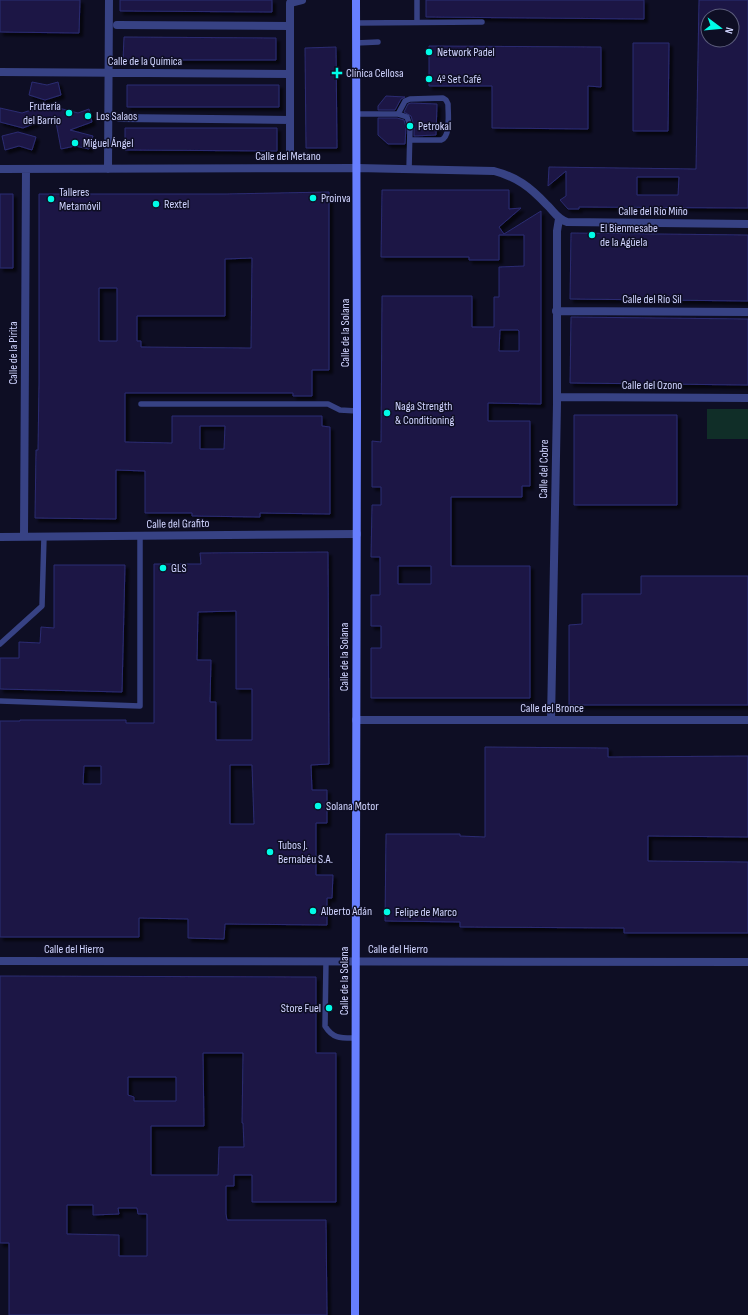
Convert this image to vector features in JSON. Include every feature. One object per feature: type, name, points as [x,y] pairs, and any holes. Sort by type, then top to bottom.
[{"type":"street","points":[[108,169],[109,0]]},
{"type":"street","points":[[290,155],[289,1],[302,0]]},
{"type":"street","name":"Calle de la Solana","points":[[355,1315],[357,534],[356,0]]},
{"type":"street","points":[[117,25],[290,26]]},
{"type":"street","name":"Calle de la Química","points":[[0,72],[290,74]]},
{"type":"street","points":[[120,118],[290,120]]},
{"type":"street","name":"Calle del Metano","points":[[0,169],[357,168],[494,171],[507,174],[520,180],[536,192],[559,219]]},
{"type":"street","name":"Calle de la Pirita","points":[[24,537],[26,169]]},
{"type":"street","name":"Calle del Río Miño","points":[[559,219],[567,222],[748,224]]},
{"type":"street","name":"Calle del Cobre","points":[[551,720],[557,397],[557,231],[559,219]]},
{"type":"street","name":"Calle del Río Sil","points":[[556,311],[748,312]]},
{"type":"street","name":"Calle del Ozono","points":[[557,397],[748,398]]},
{"type":"street","name":"Calle del Grafito","points":[[0,537],[357,534]]},
{"type":"street","name":"Calle del Bronce","points":[[356,720],[748,720]]},
{"type":"street","name":"Calle del Hierro","points":[[0,961],[748,962]]},
{"type":"lane","points":[[417,0],[417,22]]},
{"type":"lane","points":[[357,23],[482,22]]},
{"type":"lane","points":[[356,43],[378,42]]},
{"type":"lane","points":[[398,114],[405,101],[410,99],[443,98],[448,104],[448,135],[445,139],[410,140]]},
{"type":"lane","points":[[357,114],[398,114],[407,117],[410,126],[409,170]]},
{"type":"lane","points":[[141,404],[328,404],[340,410],[357,411]]},
{"type":"lane","points":[[0,701],[140,706],[140,536]]},
{"type":"lane","points":[[0,644],[42,606],[44,537]]},
{"type":"lane","points":[[326,961],[325,1026],[330,1034],[337,1037],[356,1038]]},
{"type":"green space","points":[[707,409],[748,409],[748,439],[707,439]]},
{"type":"building","points":[[0,0],[80,0],[79,33],[0,32]]},
{"type":"building","points":[[120,0],[272,0],[272,12],[120,11]]},
{"type":"building","points":[[426,0],[644,0],[644,19],[426,17]]},
{"type":"building","points":[[699,0],[748,0],[748,208],[579,207],[579,209],[568,209],[560,200],[566,196],[566,171],[548,186],[549,167],[696,169]],"holes":[[[637,177],[679,177],[678,195],[637,195]]]},
{"type":"building","points":[[124,37],[276,38],[276,60],[123,60]]},
{"type":"building","points":[[633,43],[669,43],[668,131],[633,131]]},
{"type":"building","points":[[429,46],[601,47],[601,87],[588,86],[588,129],[492,128],[492,86],[429,86]]},
{"type":"building","points":[[336,47],[337,148],[306,148],[305,48]]},
{"type":"building","points":[[32,82],[47,85],[58,82],[61,95],[45,100],[29,95]]},
{"type":"building","points":[[127,85],[279,85],[279,107],[127,107]]},
{"type":"building","points":[[386,96],[405,97],[401,99],[395,110],[378,110],[378,106]]},
{"type":"building","points":[[408,104],[437,104],[436,135],[414,136],[414,126],[411,116],[404,112]]},
{"type":"building","points":[[47,105],[78,113],[89,109],[92,122],[70,130],[93,136],[89,149],[75,146],[61,149],[56,122],[34,115],[36,123],[23,128],[0,122],[0,108],[22,113]]},
{"type":"building","points":[[378,118],[397,118],[404,120],[406,127],[405,144],[388,144],[378,135]]},
{"type":"building","points":[[125,128],[277,128],[277,151],[125,150]]},
{"type":"building","points":[[18,132],[36,137],[32,150],[19,146],[5,150],[2,136]]},
{"type":"building","points":[[382,190],[509,190],[509,209],[521,208],[499,227],[504,234],[541,211],[541,404],[488,403],[488,421],[530,421],[530,486],[522,486],[522,497],[451,497],[451,566],[530,566],[530,698],[371,698],[371,648],[381,648],[381,626],[371,626],[371,595],[380,595],[380,557],[371,557],[372,505],[381,505],[381,487],[372,487],[372,441],[381,442],[382,296],[472,296],[472,327],[494,327],[494,297],[499,297],[499,267],[524,266],[524,235],[499,235],[499,260],[469,260],[469,257],[381,257]],"holes":[[[500,330],[519,331],[519,351],[499,351]],[[398,566],[431,566],[431,584],[398,584]]]},
{"type":"building","points":[[329,192],[329,370],[312,370],[312,396],[293,396],[293,393],[125,393],[125,442],[172,443],[172,416],[322,416],[322,426],[330,427],[330,514],[260,513],[260,517],[192,516],[192,513],[145,513],[145,471],[116,470],[116,519],[35,518],[39,382],[39,194],[225,194]],"holes":[[[252,258],[251,348],[141,347],[141,341],[137,341],[137,316],[225,316],[225,259]],[[99,288],[117,288],[117,341],[99,341]],[[200,426],[225,426],[224,449],[200,449]]]},
{"type":"building","points":[[0,194],[13,194],[13,268],[0,268]]},
{"type":"building","points":[[571,233],[748,235],[748,301],[570,299]]},
{"type":"building","points":[[571,317],[748,319],[748,385],[570,383]]},
{"type":"building","points":[[574,415],[677,415],[677,505],[574,505]]},
{"type":"building","points":[[328,552],[329,764],[311,765],[312,790],[327,790],[327,823],[316,823],[316,875],[333,875],[332,898],[327,898],[327,925],[225,924],[224,939],[188,938],[188,919],[139,918],[139,937],[0,937],[0,721],[126,720],[126,723],[154,723],[154,564],[201,564],[200,553]],"holes":[[[236,611],[236,689],[252,689],[252,740],[216,740],[216,702],[210,702],[211,660],[197,660],[198,612]],[[230,765],[252,765],[254,824],[230,824]],[[84,766],[101,766],[101,784],[83,784]]]},
{"type":"building","points":[[54,565],[125,565],[122,692],[0,689],[0,658],[19,658],[19,642],[40,643],[41,627],[54,628]]},
{"type":"building","points":[[641,576],[748,576],[748,705],[569,705],[569,625],[582,624],[582,594],[641,594]]},
{"type":"building","points":[[485,747],[608,748],[608,757],[748,756],[748,837],[648,836],[648,861],[748,862],[748,933],[624,933],[624,928],[460,927],[460,922],[385,921],[386,834],[460,834],[460,836],[485,837]]},
{"type":"building","points":[[0,976],[316,977],[316,1053],[336,1053],[336,1202],[252,1202],[252,1175],[234,1175],[234,1186],[226,1186],[226,1214],[227,1220],[326,1220],[327,1315],[9,1315],[9,1243],[0,1243]],"holes":[[[203,1053],[243,1053],[242,1123],[244,1147],[219,1147],[218,1175],[151,1175],[151,1126],[204,1126]],[[128,1077],[176,1077],[176,1101],[134,1101],[134,1097],[128,1095]],[[67,1205],[93,1205],[93,1215],[119,1214],[118,1208],[137,1208],[138,1214],[147,1214],[147,1256],[119,1256],[119,1235],[67,1234]]]},
{"type":"place","name":"Network Padel","points":[[429,52]]},
{"type":"place","name":"Clínica Cellosa","points":[[337,73]]},
{"type":"place","name":"4º Set Café","points":[[429,79]]},
{"type":"place","name":"Frutería del Barrio","points":[[69,113]]},
{"type":"place","name":"Los Salaos","points":[[88,116]]},
{"type":"place","name":"Petrokal","points":[[410,126]]},
{"type":"place","name":"Miguel Ángel","points":[[75,143]]},
{"type":"place","name":"Proinva","points":[[313,198]]},
{"type":"place","name":"Talleres Metamóvil","points":[[51,199]]},
{"type":"place","name":"Rextel","points":[[156,204]]},
{"type":"place","name":"El Bienmesabe de la Agüela","points":[[592,235]]},
{"type":"place","name":"Naga Strength & Conditioning","points":[[387,413]]},
{"type":"place","name":"GLS","points":[[163,568]]},
{"type":"place","name":"Solana Motor","points":[[318,806]]},
{"type":"place","name":"Tubos J. Bernabéu S.A.","points":[[270,852]]},
{"type":"place","name":"Alberto Adán","points":[[313,911]]},
{"type":"place","name":"Felipe de Marco","points":[[387,912]]},
{"type":"place","name":"Store Fuel","points":[[329,1008]]}]
